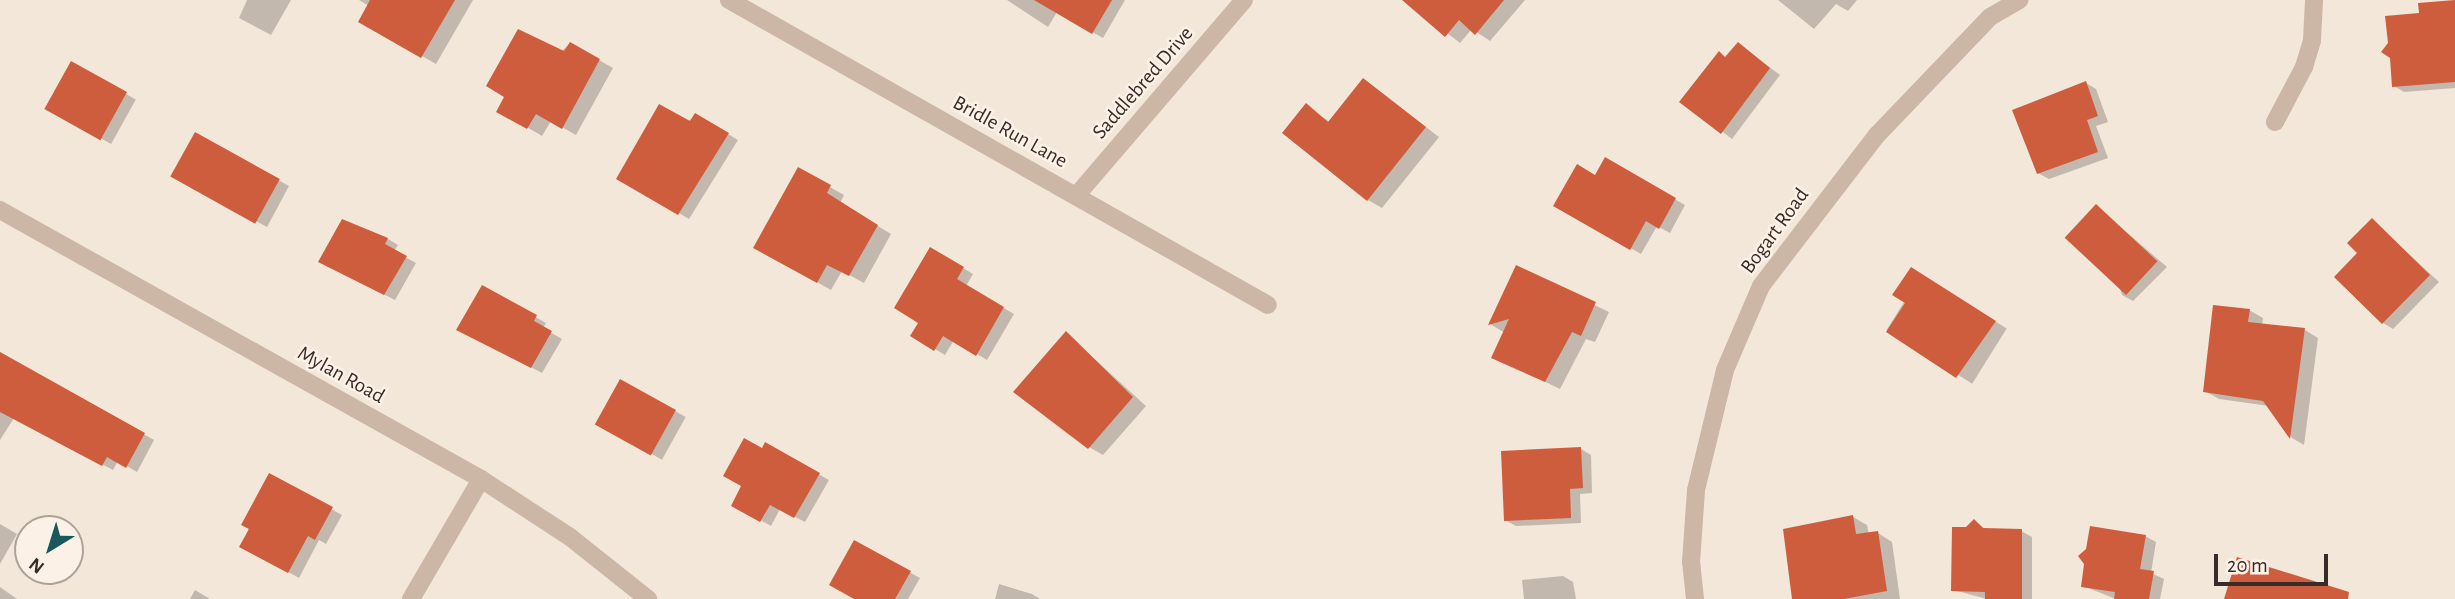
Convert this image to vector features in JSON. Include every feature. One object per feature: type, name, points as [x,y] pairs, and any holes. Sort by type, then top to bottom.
[{"type":"street","name":"Bridle Run Lane","points":[[729,0],[1268,305]]},
{"type":"street","name":"Saddlebred Drive","points":[[1076,196],[1244,0]]},
{"type":"street","name":"Bogart Road","points":[[1695,599],[1692,562],[1696,490],[1725,370],[1761,286],[1877,135],[1990,18],[2018,0]]},
{"type":"street","points":[[2275,122],[2304,67],[2312,40],[2314,0]]},
{"type":"street","name":"Mylan Road","points":[[0,210],[481,479],[570,537],[648,599]]},
{"type":"street","points":[[411,599],[481,479]]},
{"type":"building","points":[[370,0],[455,0],[421,58],[358,22]]},
{"type":"building","points":[[1034,0],[1112,0],[1092,34]]},
{"type":"building","points":[[1402,0],[1504,0],[1475,35],[1459,20],[1445,37]]},
{"type":"building","points":[[2455,0],[2455,82],[2392,87],[2390,58],[2381,52],[2388,43],[2385,16],[2419,13],[2418,3]]},
{"type":"building","points":[[518,29],[564,51],[570,42],[600,59],[562,129],[536,114],[527,129],[496,112],[504,97],[486,86]]},
{"type":"building","points":[[1738,42],[1770,68],[1721,134],[1679,102],[1719,51],[1725,57]]},
{"type":"building","points":[[71,61],[127,92],[100,140],[44,109]]},
{"type":"building","points":[[1363,78],[1426,127],[1367,201],[1282,133],[1306,103],[1328,122]]},
{"type":"building","points":[[2086,81],[2098,116],[2087,120],[2098,152],[2037,174],[2012,110]]},
{"type":"building","points":[[659,104],[690,121],[695,113],[729,133],[678,215],[616,179]]},
{"type":"building","points":[[195,132],[280,179],[255,224],[170,177]]},
{"type":"building","points":[[1605,157],[1676,198],[1659,229],[1646,221],[1630,250],[1553,206],[1577,164],[1595,175]]},
{"type":"building","points":[[798,167],[831,185],[827,193],[878,225],[849,276],[827,265],[817,283],[753,248]]},
{"type":"building","points":[[2096,204],[2157,261],[2126,295],[2065,238]]},
{"type":"building","points":[[2372,218],[2430,275],[2382,324],[2334,277],[2357,253],[2347,243]]},
{"type":"building","points":[[342,219],[388,238],[385,244],[407,256],[384,295],[318,262]]},
{"type":"building","points":[[930,247],[964,267],[957,279],[1004,307],[976,356],[943,336],[934,351],[910,336],[918,323],[894,308]]},
{"type":"building","points":[[1516,265],[1596,302],[1581,336],[1572,332],[1545,382],[1491,358],[1509,319],[1488,325]]},
{"type":"building","points":[[1911,267],[1996,321],[1956,378],[1886,332],[1905,303],[1892,295]]},
{"type":"building","points":[[482,285],[537,315],[534,321],[552,331],[531,368],[456,330]]},
{"type":"building","points":[[2213,305],[2250,309],[2248,322],[2305,328],[2290,439],[2263,401],[2203,392]]},
{"type":"building","points":[[1066,331],[1133,397],[1088,449],[1013,392]]},
{"type":"building","points":[[0,352],[145,433],[126,468],[107,457],[102,466],[0,412]]},
{"type":"building","points":[[620,379],[676,410],[651,456],[595,424]]},
{"type":"building","points":[[744,438],[762,448],[765,442],[820,473],[794,518],[770,505],[760,522],[731,506],[741,486],[723,476]]},
{"type":"building","points":[[1581,447],[1583,488],[1570,489],[1571,518],[1504,521],[1501,451]]},
{"type":"building","points":[[269,473],[333,507],[315,540],[308,536],[288,573],[239,547],[249,529],[241,525]]},
{"type":"building","points":[[1853,515],[1856,534],[1878,531],[1887,591],[1844,599],[1792,599],[1783,529]]},
{"type":"building","points":[[1974,519],[1983,528],[2022,529],[2022,599],[1985,599],[1985,592],[1951,591],[1952,527],[1966,527]]},
{"type":"building","points":[[2090,526],[2146,535],[2140,569],[2154,571],[2149,599],[2114,599],[2115,592],[2081,587],[2084,564],[2078,556],[2086,549]]},
{"type":"building","points":[[854,540],[911,571],[895,599],[854,599],[829,585]]},
{"type":"building","points":[[2237,557],[2349,592],[2348,599],[2224,599]]}]
